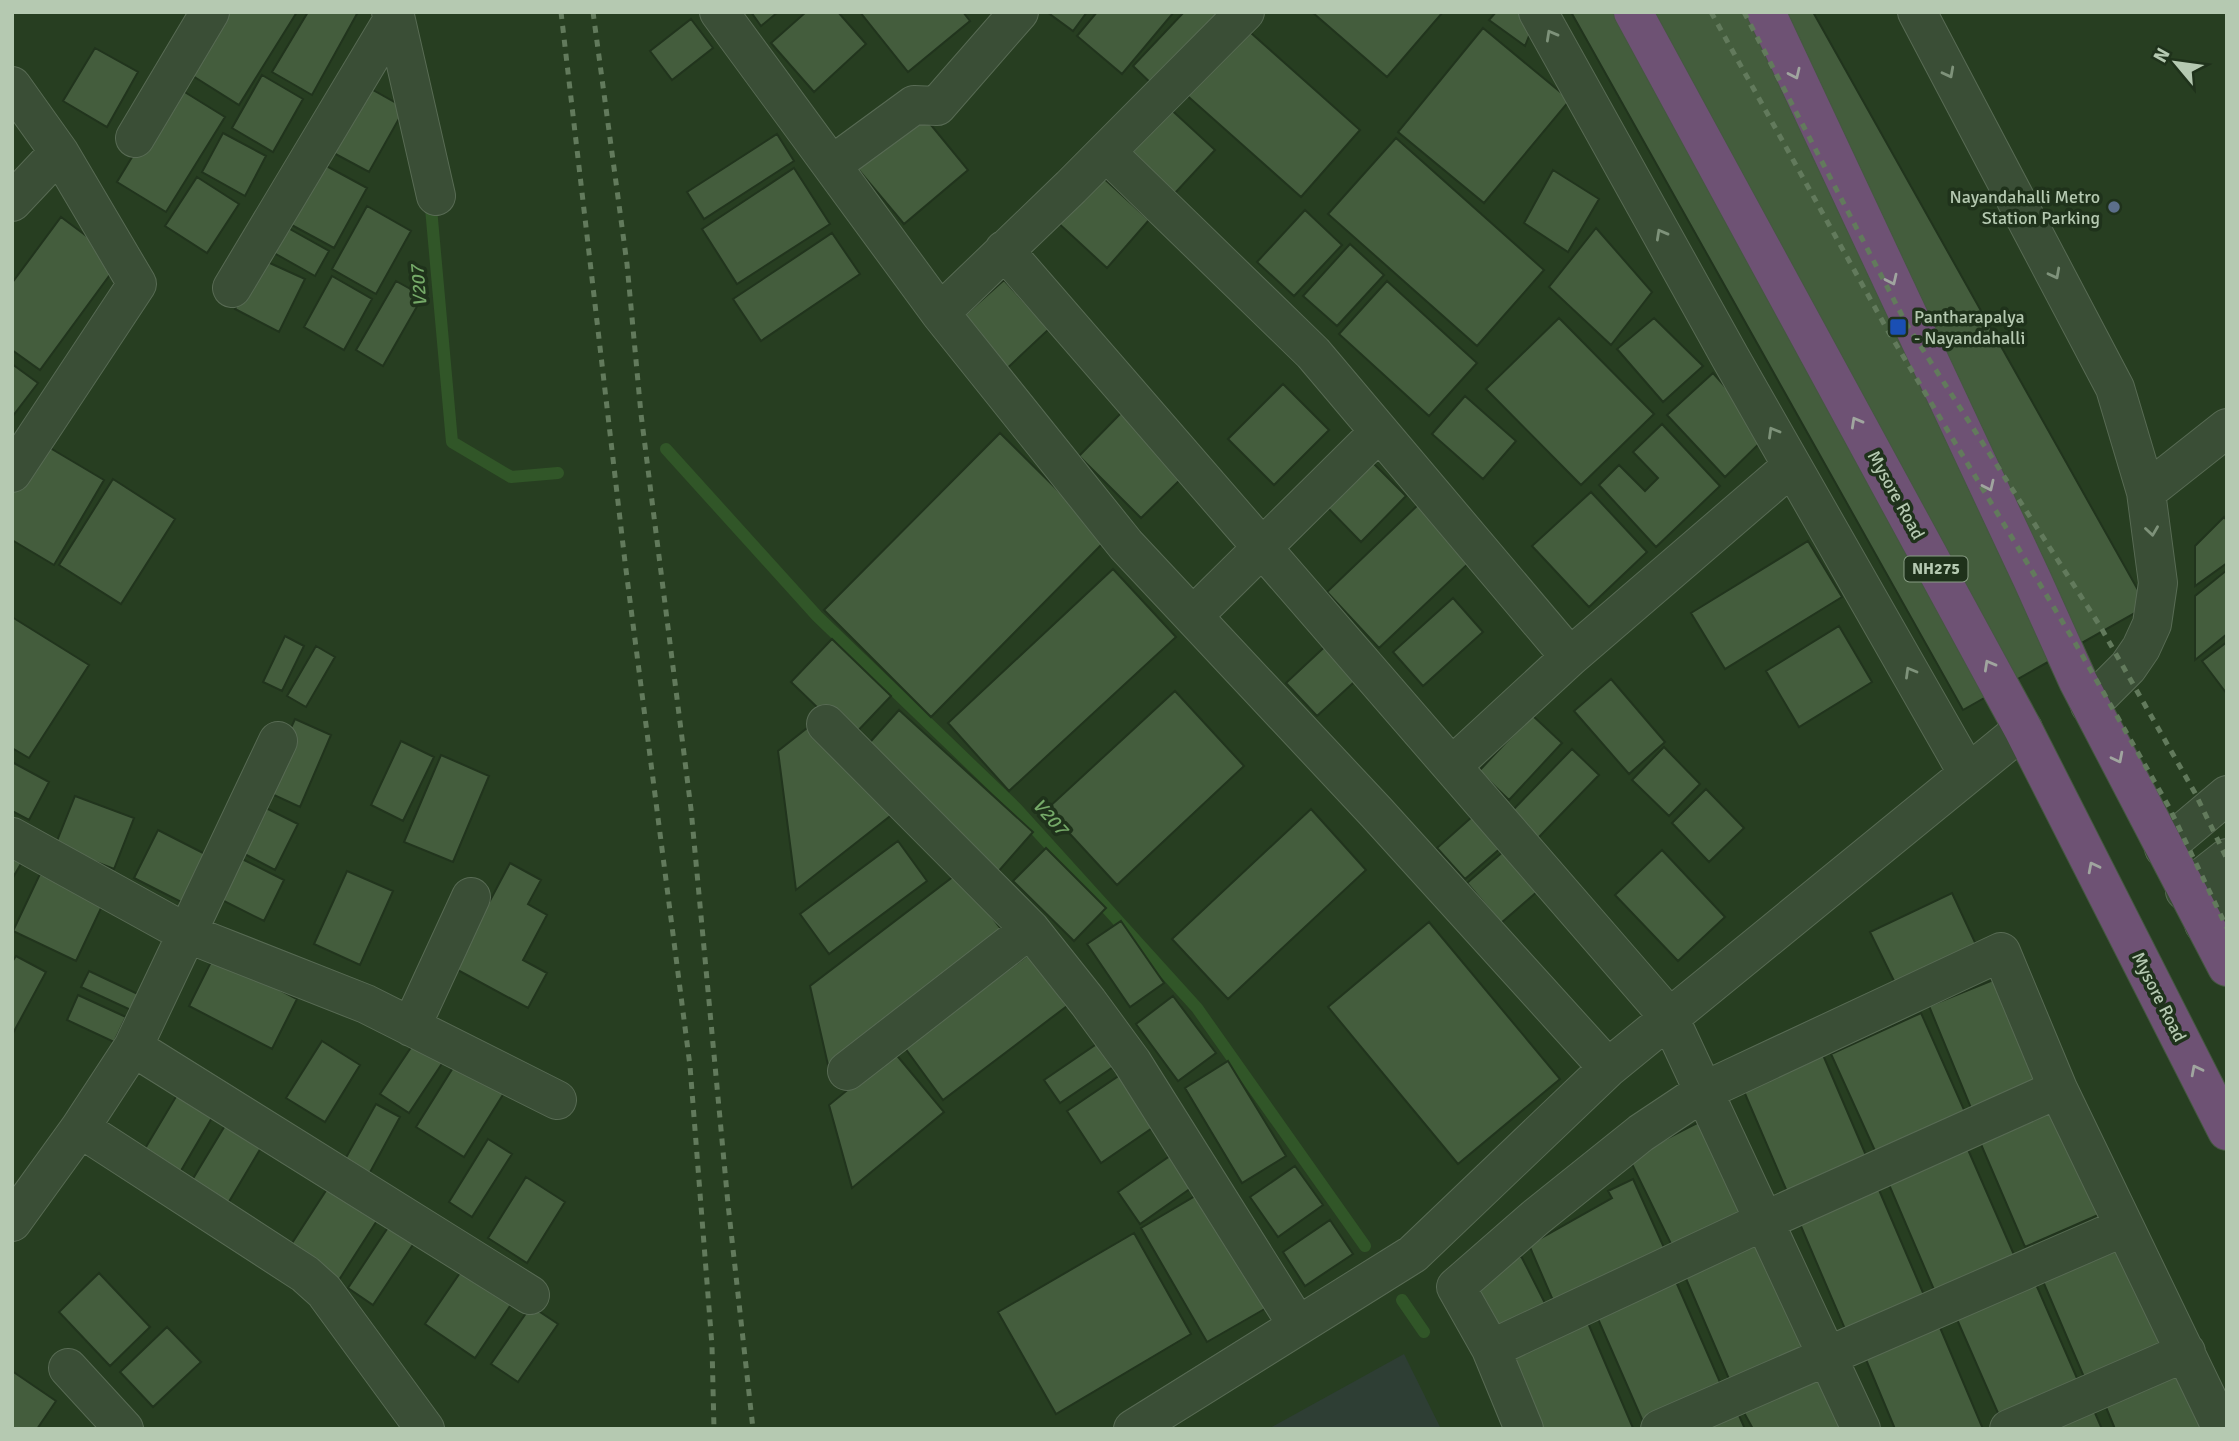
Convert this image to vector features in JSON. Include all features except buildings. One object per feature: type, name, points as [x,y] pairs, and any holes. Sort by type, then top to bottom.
[{"type":"highway","name":"Mysore Road","points":[[1633,12],[2023,729],[2227,1131]]},
{"type":"highway","points":[[1766,12],[2090,705],[2185,891],[2215,914],[2225,960]]},
{"type":"street","points":[[135,138],[210,12]]},
{"type":"street","points":[[719,12],[940,313],[1126,545],[1376,812],[1608,1068]]},
{"type":"street","points":[[832,165],[914,106],[937,106],[1019,12]]},
{"type":"street","points":[[940,313],[1245,12]]},
{"type":"street","points":[[1538,12],[1968,774]]},
{"type":"street","points":[[1917,12],[2110,379],[2146,492],[2158,583],[2152,624],[2128,667],[2090,705]]},
{"type":"street","points":[[393,14],[436,196]]},
{"type":"street","points":[[232,288],[393,14]]},
{"type":"street","points":[[12,86],[59,152],[137,284],[12,473]]},
{"type":"street","points":[[12,202],[59,152]]},
{"type":"street","points":[[1106,152],[1313,353],[1570,657]]},
{"type":"street","points":[[1004,250],[1670,1017],[1861,1429]]},
{"type":"street","points":[[2146,492],[2227,428]]},
{"type":"street","points":[[1193,616],[1379,432]]},
{"type":"street","points":[[1452,766],[1570,657],[1792,466]]},
{"type":"street","points":[[826,724],[1030,929],[1088,1002],[1132,1062],[1298,1326]]},
{"type":"street","points":[[1133,1429],[1413,1254],[1608,1068],[2023,729]]},
{"type":"street","points":[[12,1222],[80,1128],[133,1047],[278,741]]},
{"type":"street","points":[[2164,848],[2227,795]]},
{"type":"street","points":[[12,837],[186,933],[366,1004],[557,1100]]},
{"type":"street","points":[[2185,891],[2227,858]]},
{"type":"street","points":[[411,1027],[471,897]]},
{"type":"street","points":[[848,1072],[1030,929]]},
{"type":"street","points":[[1524,1429],[1491,1349],[1456,1287],[1535,1218],[1630,1142],[1704,1091],[2001,952],[2058,1089],[2222,1429]]},
{"type":"street","points":[[133,1047],[530,1295]]},
{"type":"street","points":[[1491,1349],[1764,1221],[2058,1089]]},
{"type":"street","points":[[80,1128],[305,1274],[324,1291],[425,1429]]},
{"type":"street","points":[[1660,1429],[2124,1227]]},
{"type":"street","points":[[2009,1429],[2186,1352]]},
{"type":"street","points":[[68,1368],[124,1429]]},
{"type":"shaded area","points":[[1404,1354],[1441,1429],[1268,1429]]},
{"type":"waterway","name":"V207","points":[[430,197],[452,442],[511,477],[558,473]]},
{"type":"waterway","name":"V207","points":[[666,449],[817,616],[1016,808],[1197,1008],[1365,1246]]},
{"type":"waterway","name":"V207","points":[[1402,1300],[1424,1332]]},
{"type":"railway","points":[[561,12],[625,562],[690,1066],[712,1346],[714,1429]]},
{"type":"railway","points":[[593,12],[627,264],[641,414],[691,809],[728,1204],[753,1429]]},
{"type":"railway","points":[[1711,12],[1888,331],[2074,641],[2169,807],[2227,928]]},
{"type":"railway","points":[[1744,12],[1907,325],[2100,626],[2195,793],[2227,859]]},
{"type":"place","name":"Nayandahalli Metro Station Parking","points":[[2114,207]]},
{"type":"place","name":"Pantharapalya - Nayandahalli","points":[[1898,327]]}]
